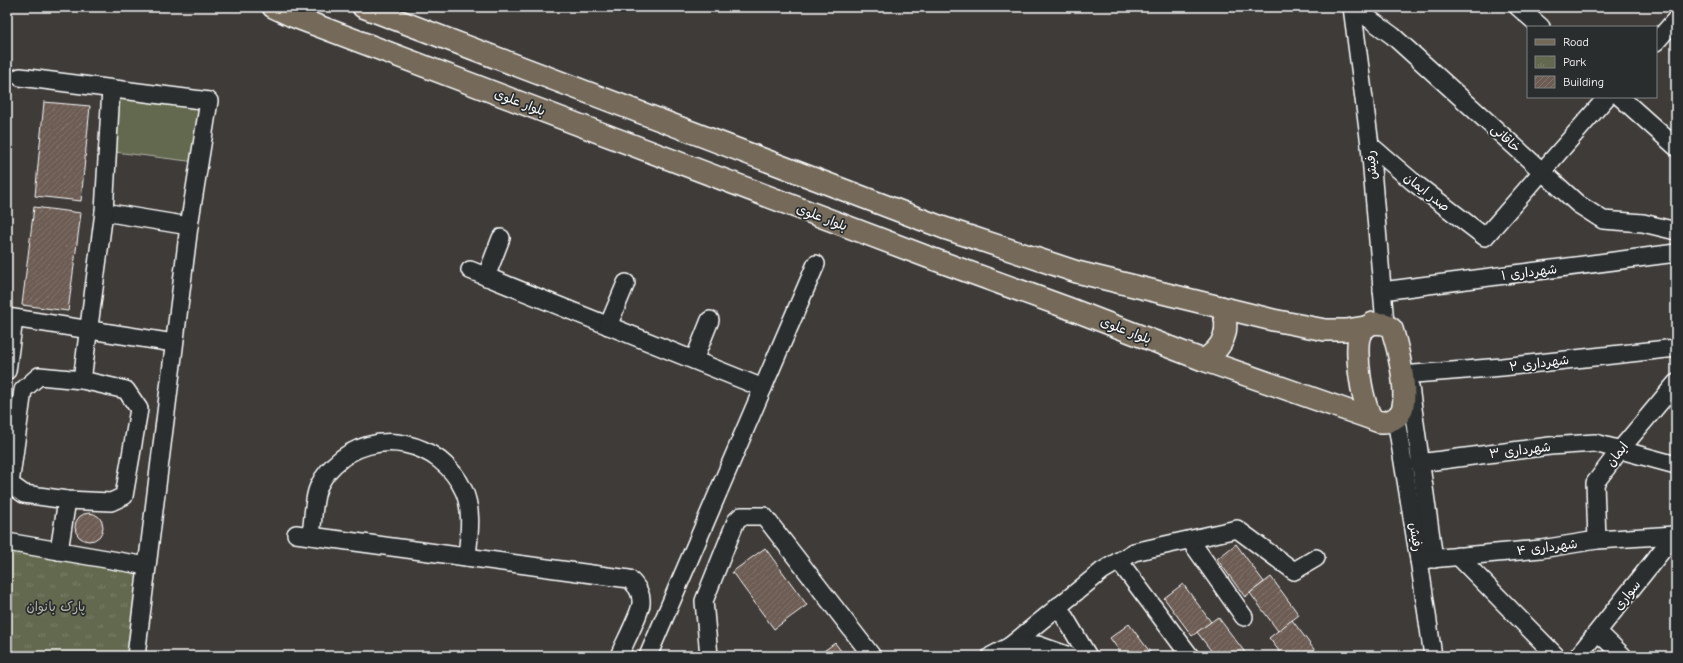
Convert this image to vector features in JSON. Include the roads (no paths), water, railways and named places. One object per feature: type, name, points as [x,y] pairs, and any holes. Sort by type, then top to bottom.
[{"type":"main road","name":"بلوار علوی","points":[[273,7],[918,254],[1068,308],[1203,360],[1374,420],[1385,423],[1396,419]]},
{"type":"main road","points":[[362,7],[944,228],[1077,272],[1273,320],[1325,330],[1346,330],[1375,326],[1392,329],[1405,375],[1401,411],[1396,419]]},
{"type":"main road","points":[[1203,360],[1212,355],[1220,347],[1225,337],[1225,315],[1221,307]]},
{"type":"main road","points":[[1374,420],[1366,409],[1361,384],[1358,347],[1360,335],[1375,326]]},
{"type":"street","name":"رفیش","points":[[1353,7],[1370,145],[1382,291],[1375,326]]},
{"type":"street","name":"خاقانی","points":[[1353,7],[1393,36],[1578,204],[1603,220],[1643,223],[1676,231]]},
{"type":"street","points":[[1518,7],[1540,26]]},
{"type":"street","points":[[1657,41],[1676,18]]},
{"type":"street","points":[[20,77],[209,101],[189,226],[136,656]]},
{"type":"street","points":[[82,380],[104,212],[111,88]]},
{"type":"street","points":[[1542,172],[1607,98]]},
{"type":"street","points":[[1621,98],[1676,147]]},
{"type":"street","name":"صدر ایمان","points":[[1370,145],[1412,181],[1485,237],[1542,172]]},
{"type":"street","points":[[104,212],[189,226]]},
{"type":"street","points":[[486,277],[501,238]]},
{"type":"street","name":"شهرداری ۱","points":[[1382,291],[1676,253]]},
{"type":"street","points":[[648,656],[816,264]]},
{"type":"street","points":[[470,270],[763,388]]},
{"type":"street","points":[[608,326],[626,283]]},
{"type":"street","points":[[7,371],[11,318],[174,344]]},
{"type":"street","points":[[694,360],[710,320]]},
{"type":"street","name":"شهرداری ۲","points":[[1405,375],[1502,367],[1676,348]]},
{"type":"street","points":[[1405,375],[1419,463],[1427,559]]},
{"type":"street","points":[[39,376],[82,380],[126,390],[139,409],[124,496],[111,502],[67,500],[24,494],[10,484],[23,390],[39,376]]},
{"type":"street","name":"ایمان","points":[[1597,540],[1595,483],[1620,450],[1676,383]]},
{"type":"street","name":"رفیش","points":[[1396,419],[1427,559],[1433,656]]},
{"type":"street","points":[[467,557],[470,516],[466,498],[459,481],[443,462],[432,454],[410,444],[397,442],[385,442],[360,448],[349,453],[330,469],[317,490],[303,535],[629,580],[636,585],[640,594],[641,604],[619,656]]},
{"type":"street","name":"شهرداری ۳","points":[[1419,463],[1550,446],[1595,443],[1676,465]]},
{"type":"street","points":[[59,551],[67,500]]},
{"type":"street","points":[[709,656],[704,601],[736,521],[741,516],[764,516],[872,656]]},
{"type":"street","points":[[991,656],[1010,646],[1102,571],[1134,552],[1237,529],[1294,572],[1316,558]]},
{"type":"street","name":"شهرداری ۴","points":[[1427,559],[1541,549],[1597,540],[1676,534]]},
{"type":"street","name":"سواری","points":[[1578,656],[1676,534]]},
{"type":"street","points":[[1190,540],[1244,618]]},
{"type":"street","points":[[7,542],[147,566]]},
{"type":"street","points":[[1458,556],[1556,656]]},
{"type":"street","points":[[1119,561],[1190,656]]},
{"type":"street","points":[[1058,606],[1088,656]]},
{"type":"street","points":[[1598,632],[1623,656]]},
{"type":"street","points":[[1010,646],[1038,644],[1069,656]]},
{"type":"park label","name":"پارک بانوان","points":[[56,606]]}]
